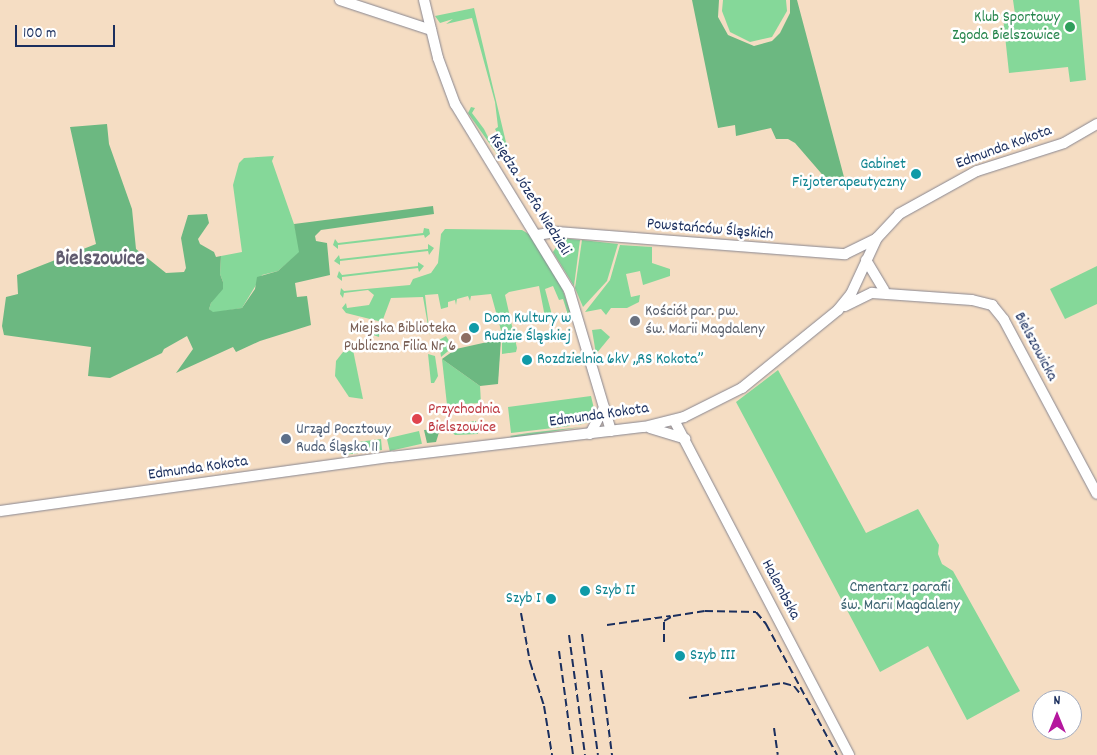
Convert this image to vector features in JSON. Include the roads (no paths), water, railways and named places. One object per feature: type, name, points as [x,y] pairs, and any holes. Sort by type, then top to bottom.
[{"type":"street","points":[[340,0],[431,30]]},
{"type":"street","name":"Księdza Józefa Niedzieli","points":[[424,0],[431,30],[455,104],[572,296],[611,431]]},
{"type":"street","name":"Edmunda Kokota","points":[[0,511],[391,457],[644,427],[674,420],[693,413],[742,388],[838,310],[855,284],[877,238],[898,214],[977,171],[1064,143],[1097,124]]},
{"type":"street","name":"Powstańców Śląskich","points":[[537,236],[557,232],[845,254],[866,260]]},
{"type":"street","points":[[845,254],[877,238]]},
{"type":"street","points":[[866,260],[888,291]]},
{"type":"street","points":[[855,284],[859,291],[867,294]]},
{"type":"street","name":"Bielszowicka","points":[[855,284],[888,291],[978,300],[996,309],[1097,494]]},
{"type":"street","name":"Bielszowicka","points":[[838,310],[867,294],[888,291]]},
{"type":"street","points":[[590,434],[604,408]]},
{"type":"street","points":[[644,427],[664,430],[685,439],[685,424],[693,413]]},
{"type":"street","name":"Halembska","points":[[674,420],[849,755]]},
{"type":"railway","points":[[664,642],[664,621],[673,616],[705,611],[756,612],[766,624],[837,755]]},
{"type":"railway","points":[[521,613],[530,662],[544,706],[552,755]]},
{"type":"railway","points":[[607,625],[670,616]]},
{"type":"railway","points":[[582,634],[598,755]]},
{"type":"railway","points":[[569,635],[585,755]]},
{"type":"railway","points":[[559,651],[573,755]]},
{"type":"railway","points":[[601,670],[612,755]]},
{"type":"railway","points":[[689,698],[783,683],[794,686],[801,695]]},
{"type":"railway","points":[[774,728],[778,755]]},
{"type":"place","name":"Klub Sportowy Zgoda Bielszowice","points":[[1070,27]]},
{"type":"place","name":"Gabinet Fizjoterapeutyczny","points":[[916,174]]},
{"type":"place","name":"Kościół par. pw. św. Marii Magdaleny","points":[[635,321]]},
{"type":"place","name":"Dom Kultury w Rudzie Śląskiej","points":[[474,328]]},
{"type":"place","name":"Miejska Biblioteka Publiczna Filia Nr 6","points":[[466,338]]},
{"type":"place","name":"Rozdzielnia 6kV „RS Kokota”","points":[[527,360]]},
{"type":"place","name":"Przychodnia Bielszowice","points":[[417,419]]},
{"type":"place","name":"Urząd Pocztowy Ruda Śląska 11","points":[[286,439]]},
{"type":"place","name":"Szyb II","points":[[585,591]]},
{"type":"place","name":"Szyb I","points":[[551,599]]},
{"type":"place","name":"Szyb III","points":[[680,656]]},
{"type":"district","name":"Bielszowice","points":[[100,260]]},
{"type":"park label","name":"Cmentarz parafii św. Marii Magdaleny","points":[[900,597]]}]
